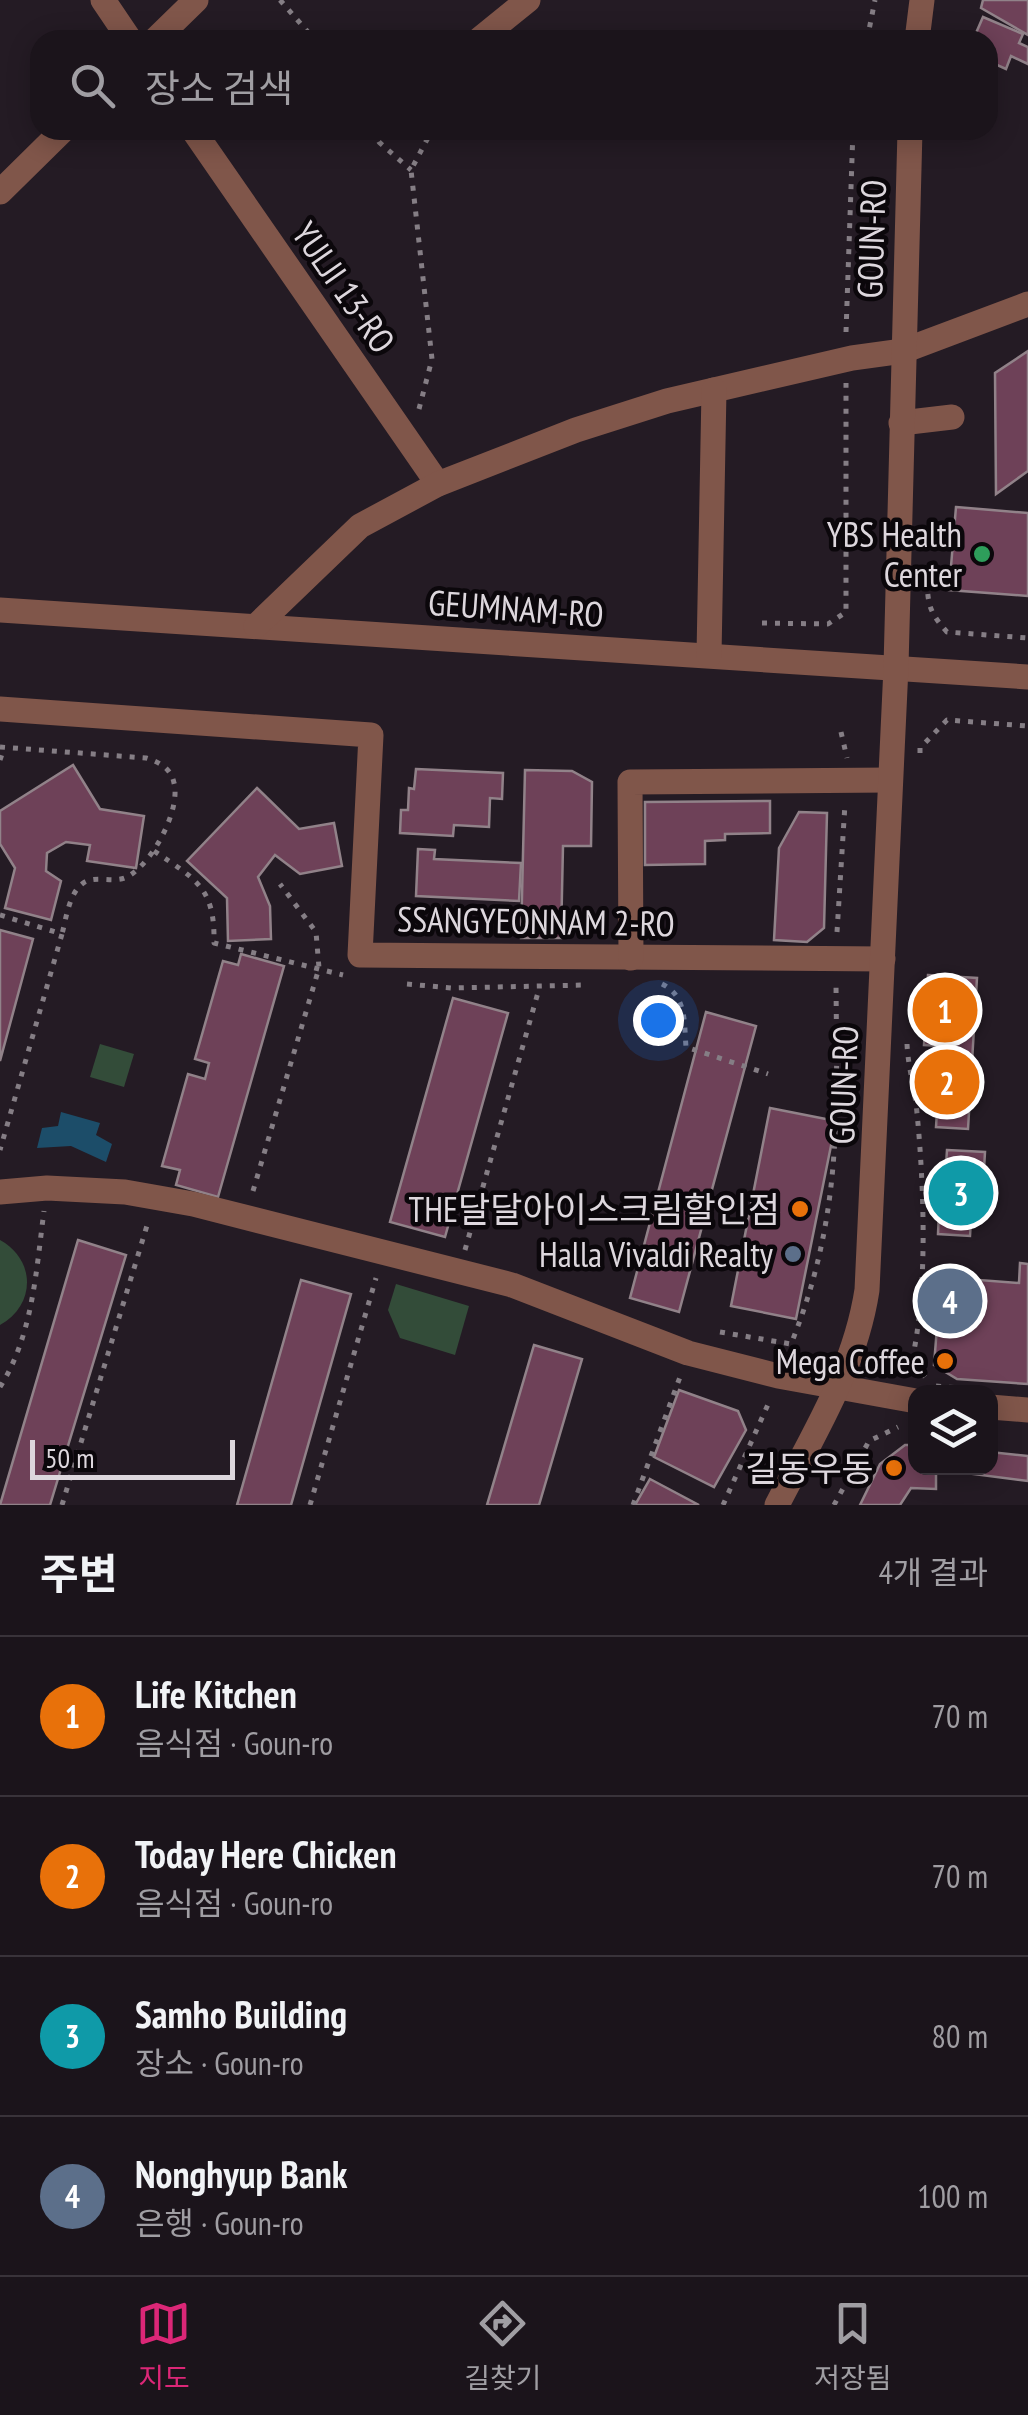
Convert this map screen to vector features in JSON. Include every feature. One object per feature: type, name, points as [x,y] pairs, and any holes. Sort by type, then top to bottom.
[{"type":"street","points":[[103,0],[123,30]]},
{"type":"street","points":[[165,30],[196,0]]},
{"type":"street","points":[[491,30],[528,0]]},
{"type":"street","points":[[918,30],[922,0]]},
{"type":"street","points":[[0,192],[53,140]]},
{"type":"street","name":"YULJI 13-RO","points":[[200,140],[438,484]]},
{"type":"street","name":"GOUN-RO","points":[[776,1505],[838,1387],[859,1336],[867,1290],[896,667],[910,140]]},
{"type":"street","points":[[256,626],[360,526],[438,484],[576,430],[667,401],[902,351],[1028,304]]},
{"type":"street","points":[[709,655],[714,390]]},
{"type":"street","points":[[901,423],[952,416]]},
{"type":"street","name":"GEUMNAM-RO","points":[[0,610],[1028,676]]},
{"type":"street","name":"SSANGYEONNAM 2-RO","points":[[0,709],[371,735],[360,954],[883,959]]},
{"type":"street","points":[[631,958],[630,782],[890,780]]},
{"type":"street","points":[[0,1192],[46,1201],[156,1197],[512,1285],[688,1354],[758,1372],[908,1400]]},
{"type":"street","points":[[998,1408],[1028,1410]]},
{"type":"path","points":[[280,0],[306,30]]},
{"type":"path","points":[[868,30],[875,0]]},
{"type":"path","points":[[378,140],[411,170]]},
{"type":"path","points":[[409,443],[432,359],[411,170],[427,140]]},
{"type":"path","points":[[846,339],[854,140]]},
{"type":"path","points":[[762,623],[828,624],[846,612],[846,380]]},
{"type":"path","points":[[927,553],[930,613],[946,632],[1028,638]]},
{"type":"path","points":[[919,763],[920,748],[948,720],[1028,726]]},
{"type":"path","points":[[804,1312],[822,1246],[835,1172],[836,959],[847,758],[841,732]]},
{"type":"path","points":[[0,760],[2,747],[146,758],[162,765],[173,778],[175,793],[154,851],[146,862],[122,880],[89,880],[81,884],[72,899],[0,1150]]},
{"type":"path","points":[[154,851],[200,882],[210,899],[214,943],[352,978]]},
{"type":"path","points":[[249,1204],[319,968],[316,932],[280,884]]},
{"type":"path","points":[[0,915],[62,934]]},
{"type":"path","points":[[650,982],[666,986],[676,994],[683,1012],[686,1047],[768,1074]]},
{"type":"path","points":[[400,984],[452,988],[601,984]]},
{"type":"path","points":[[459,1271],[539,988]]},
{"type":"path","points":[[908,1029],[922,1213],[917,1338],[912,1360],[930,1385]]},
{"type":"path","points":[[62,1505],[156,1197]]},
{"type":"path","points":[[29,1213],[46,1201]]},
{"type":"path","points":[[46,1201],[60,1214]]},
{"type":"path","points":[[0,1386],[24,1336],[34,1294],[46,1201]]},
{"type":"path","points":[[132,1220],[160,1224]]},
{"type":"path","points":[[310,1505],[378,1270]]},
{"type":"path","points":[[633,1505],[683,1370],[678,1368]]},
{"type":"path","points":[[723,1505],[770,1399],[756,1394]]},
{"type":"path","points":[[834,1505],[869,1440],[898,1427]]},
{"type":"green space","points":[[100,1044],[134,1054],[124,1087],[90,1077]]},
{"type":"green space","points":[[0,1240],[20,1259],[27,1282],[20,1306],[0,1325]]},
{"type":"green space","points":[[396,1284],[469,1306],[455,1355],[400,1338],[388,1310]]},
{"type":"water","points":[[61,1112],[100,1123],[96,1135],[112,1144],[106,1162],[71,1146],[37,1148],[42,1128],[58,1126]]},
{"type":"building","points":[[983,0],[1028,0],[1028,35],[981,8]]},
{"type":"building","points":[[983,17],[1023,34],[1019,43],[1028,47],[1028,64],[1011,56],[1006,69],[998,65],[998,30],[977,30]]},
{"type":"building","points":[[1028,351],[1028,471],[996,494],[995,373]]},
{"type":"building","points":[[956,507],[1028,513],[1028,596],[949,590]]},
{"type":"building","points":[[73,765],[100,809],[144,816],[136,868],[87,861],[90,845],[66,842],[47,853],[46,871],[61,881],[51,920],[5,908],[15,868],[0,844],[0,811]]},
{"type":"building","points":[[416,769],[503,773],[502,799],[490,798],[489,827],[454,825],[453,836],[400,833],[401,810],[408,810],[409,788],[414,789]]},
{"type":"building","points":[[525,770],[572,771],[592,782],[591,846],[563,846],[561,938],[521,938]]},
{"type":"building","points":[[257,788],[299,829],[334,823],[342,866],[300,874],[275,855],[258,877],[270,906],[271,939],[228,941],[227,898],[187,861]]},
{"type":"building","points":[[770,801],[770,833],[725,834],[725,840],[705,841],[705,864],[645,865],[645,802]]},
{"type":"building","points":[[799,812],[827,813],[824,928],[807,942],[774,940],[779,848]]},
{"type":"building","points":[[418,849],[435,850],[434,859],[521,863],[519,901],[416,896]]},
{"type":"building","points":[[0,930],[33,939],[0,1061]]},
{"type":"building","points":[[241,954],[284,966],[218,1197],[176,1185],[180,1170],[162,1166],[188,1074],[205,1079],[209,1063],[195,1059],[223,961],[238,965]]},
{"type":"building","points":[[928,975],[977,978],[968,1129],[936,1127],[941,1046],[924,1045]]},
{"type":"building","points":[[453,998],[508,1013],[445,1237],[390,1222]]},
{"type":"building","points":[[706,1012],[756,1026],[679,1312],[630,1298]]},
{"type":"building","points":[[770,1108],[836,1121],[796,1319],[731,1306]]},
{"type":"building","points":[[947,1150],[985,1152],[981,1221],[971,1221],[970,1236],[938,1234],[941,1165],[946,1165]]},
{"type":"building","points":[[78,1240],[126,1255],[50,1505],[0,1505]]},
{"type":"building","points":[[1020,1263],[1028,1264],[1028,1384],[957,1379],[934,1365],[941,1277],[1019,1283]]},
{"type":"building","points":[[301,1280],[351,1294],[291,1505],[237,1505]]},
{"type":"building","points":[[534,1345],[582,1359],[539,1505],[487,1505]]},
{"type":"building","points":[[679,1390],[738,1411],[746,1430],[714,1487],[654,1457]]},
{"type":"building","points":[[908,1445],[908,1475],[936,1475],[936,1489],[911,1488],[900,1505],[860,1505],[880,1464]]},
{"type":"building","points":[[998,1453],[1028,1456],[1028,1481],[981,1475],[998,1475]]},
{"type":"building","points":[[650,1479],[699,1505],[635,1505]]},
{"type":"place","name":"YBS Health Center","points":[[982,554]]},
{"type":"place","name":"Life Kitchen","points":[[945,1010]]},
{"type":"place","name":"Today Here Chicken","points":[[947,1082]]},
{"type":"place","name":"Samho Building","points":[[961,1193]]},
{"type":"place","name":"THE달달아이스크림할인점","points":[[800,1209]]},
{"type":"place","name":"Halla Vivaldi Realty","points":[[793,1254]]},
{"type":"place","name":"Nonghyup Bank","points":[[950,1301]]},
{"type":"place","name":"Mega Coffee","points":[[945,1361]]},
{"type":"place","name":"길동우동","points":[[894,1468]]}]
